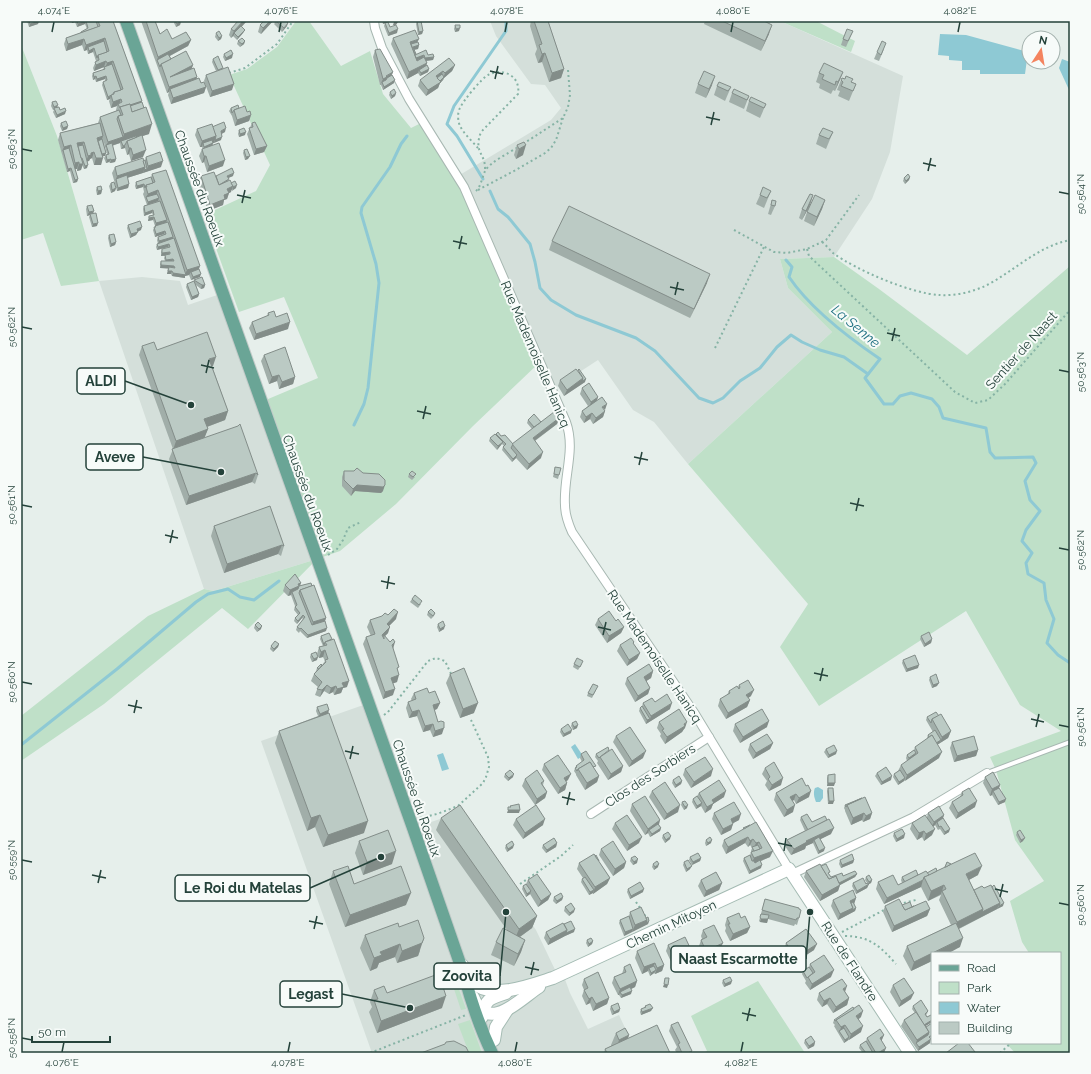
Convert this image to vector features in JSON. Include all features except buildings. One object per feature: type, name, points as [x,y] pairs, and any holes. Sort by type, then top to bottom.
[{"type":"main road","name":"Chaussée du Roeulx","points":[[126,21],[458,959],[464,975],[478,998],[479,1011],[490,1040]]},
{"type":"main road","points":[[490,1040],[492,1053]]},
{"type":"main road","points":[[490,1040],[497,1053]]},
{"type":"street","name":"Rue Mademoiselle Hanicq","points":[[374,21],[377,38],[397,78],[458,176],[468,195],[568,428],[570,444],[565,506],[568,522],[572,532],[695,714],[791,871]]},
{"type":"street","name":"Clos des Sorbiers","points":[[591,814],[709,737]]},
{"type":"street","name":"Chemin Mitoyen","points":[[553,978],[655,931],[914,817],[987,773]]},
{"type":"street","name":"Rue de Flandre","points":[[791,871],[910,1053]]},
{"type":"street","points":[[458,959],[475,984],[481,988],[498,991],[522,988]]},
{"type":"street","points":[[553,978],[530,992],[507,1010],[500,1013],[487,1013],[479,1011],[489,1000],[553,978]]},
{"type":"street","points":[[490,1040],[507,1010]]},
{"type":"lane","points":[[987,773],[1070,742]]},
{"type":"path","points":[[228,74],[245,68],[277,44],[293,21]]},
{"type":"path","points":[[468,195],[514,171],[551,148],[556,140],[562,118],[568,107],[570,95],[568,70]]},
{"type":"path","points":[[477,191],[480,187],[485,170],[485,164],[478,148],[460,126],[458,115],[459,109],[480,82],[488,75],[498,72],[512,75],[517,80],[519,88],[518,94],[481,132],[478,139],[478,148]]},
{"type":"path","points":[[485,170],[492,163],[562,118]]},
{"type":"path","points":[[734,230],[774,252],[787,253],[807,249],[826,240],[859,195]]},
{"type":"path","points":[[822,242],[832,252],[846,261],[889,282],[922,292],[940,295],[969,291],[985,286],[1045,248],[1070,240]]},
{"type":"path","points":[[715,348],[764,247]]},
{"type":"path","name":"Sentier de Naast","points":[[807,249],[809,256],[955,392],[975,403],[988,400],[1005,384],[1070,310]]},
{"type":"path","points":[[317,559],[332,553],[343,540],[348,528],[361,522]]},
{"type":"path","points":[[374,720],[388,712],[423,666],[432,659],[440,659],[445,661],[455,680]]},
{"type":"path","points":[[410,820],[437,814],[458,806],[483,783],[489,772],[489,762],[471,720]]},
{"type":"path","points":[[520,884],[561,856],[573,845]]},
{"type":"path","points":[[896,905],[916,900]]},
{"type":"path","points":[[636,902],[655,931]]},
{"type":"path","points":[[834,936],[887,908]]},
{"type":"path","points":[[834,936],[851,936],[872,942],[881,948],[896,964]]},
{"type":"path","points":[[370,1053],[479,1011]]},
{"type":"path","points":[[1000,1053],[1010,1044]]},
{"type":"shaded area","points":[[490,21],[780,21],[903,76],[890,152],[872,199],[834,257],[780,259],[788,288],[832,332],[688,464],[654,422],[633,410],[598,360],[552,390],[458,176],[551,120],[561,108],[545,85],[531,84],[496,36]]},
{"type":"shaded area","points":[[142,277],[180,281],[188,305],[223,293],[317,559],[214,591],[204,589],[99,281]]},
{"type":"shaded area","points":[[369,703],[413,828],[455,814],[536,930],[558,976],[563,974],[570,993],[588,1029],[619,1015],[633,1045],[664,1053],[372,1053],[261,741]]},
{"type":"green space","points":[[296,21],[309,21],[341,66],[370,51],[383,94],[411,128],[423,122],[458,176],[540,362],[473,426],[396,504],[340,551],[317,559],[261,402],[318,378],[284,297],[239,312],[204,215],[256,191],[270,165],[229,75],[247,69],[277,47]]},
{"type":"green space","points":[[780,21],[816,21],[855,41],[851,52]]},
{"type":"green space","points":[[21,45],[57,136],[99,281],[61,286],[43,233],[21,240]]},
{"type":"green space","points":[[834,257],[967,355],[1070,266],[1070,1053],[1015,1053],[1007,1044],[1061,1044],[1061,952],[1028,952],[1022,942],[1010,901],[1044,881],[1015,840],[996,770],[990,757],[1061,731],[1020,705],[966,611],[819,706],[780,647],[808,604],[688,464],[832,332],[788,288],[780,259]]},
{"type":"green space","points":[[317,559],[248,629],[222,608],[104,704],[21,761],[21,716],[148,616],[204,589],[214,591]]},
{"type":"green space","points":[[452,970],[466,1009],[461,1010],[448,971]]},
{"type":"green space","points":[[758,981],[805,1053],[703,1053],[707,1051],[691,1016]]},
{"type":"green space","points":[[470,1020],[482,1053],[469,1053],[458,1024]]},
{"type":"water","points":[[940,34],[966,35],[1021,50],[1021,70],[1026,70],[1025,74],[980,74],[980,70],[962,70],[962,61],[949,60],[949,56],[938,55]]},
{"type":"water","points":[[1062,59],[1070,62],[1070,92],[1060,70]]},
{"type":"water","points":[[575,744],[583,756],[578,759],[571,747]]},
{"type":"water","points":[[443,753],[449,769],[442,771],[437,755]]},
{"type":"water","points":[[818,787],[823,790],[823,798],[820,802],[816,802],[814,791],[815,788]]},
{"type":"waterway","points":[[483,179],[457,136],[447,124],[454,106],[506,31],[506,21]]},
{"type":"waterway","points":[[354,425],[364,404],[368,388],[379,283],[376,264],[361,213],[362,207],[390,167],[401,144],[407,136]]},
{"type":"waterway","points":[[490,191],[498,209],[508,217],[530,244],[540,288],[551,300],[576,315],[636,338],[655,351],[699,398],[713,403],[723,398],[740,381],[760,368],[777,347],[791,335],[820,350],[844,357],[868,374]]},
{"type":"waterway","name":"La Senne","points":[[786,260],[792,267],[789,277],[808,300],[843,332],[880,359],[865,378],[884,404],[893,404],[900,396],[911,393],[932,399],[939,407],[943,418],[986,428],[990,452],[995,458],[1033,457],[1036,463],[1025,481],[1030,500],[1040,511],[1026,530],[1022,541],[1032,553],[1026,563],[1028,574],[1044,583],[1046,600],[1054,619],[1047,643],[1058,655],[1070,663]]},
{"type":"waterway","points":[[21,745],[117,669],[196,602],[208,594],[228,589],[240,597],[254,600],[279,581]]},
{"type":"place","name":"ALDI","points":[[191,405]]},
{"type":"place","name":"Aveve","points":[[221,472]]},
{"type":"place","name":"Le Roi du Matelas","points":[[381,857]]},
{"type":"place","name":"Zoovita","points":[[506,912]]},
{"type":"place","name":"Naast Escarmotte","points":[[810,912]]},
{"type":"place","name":"Legast","points":[[410,1008]]}]
